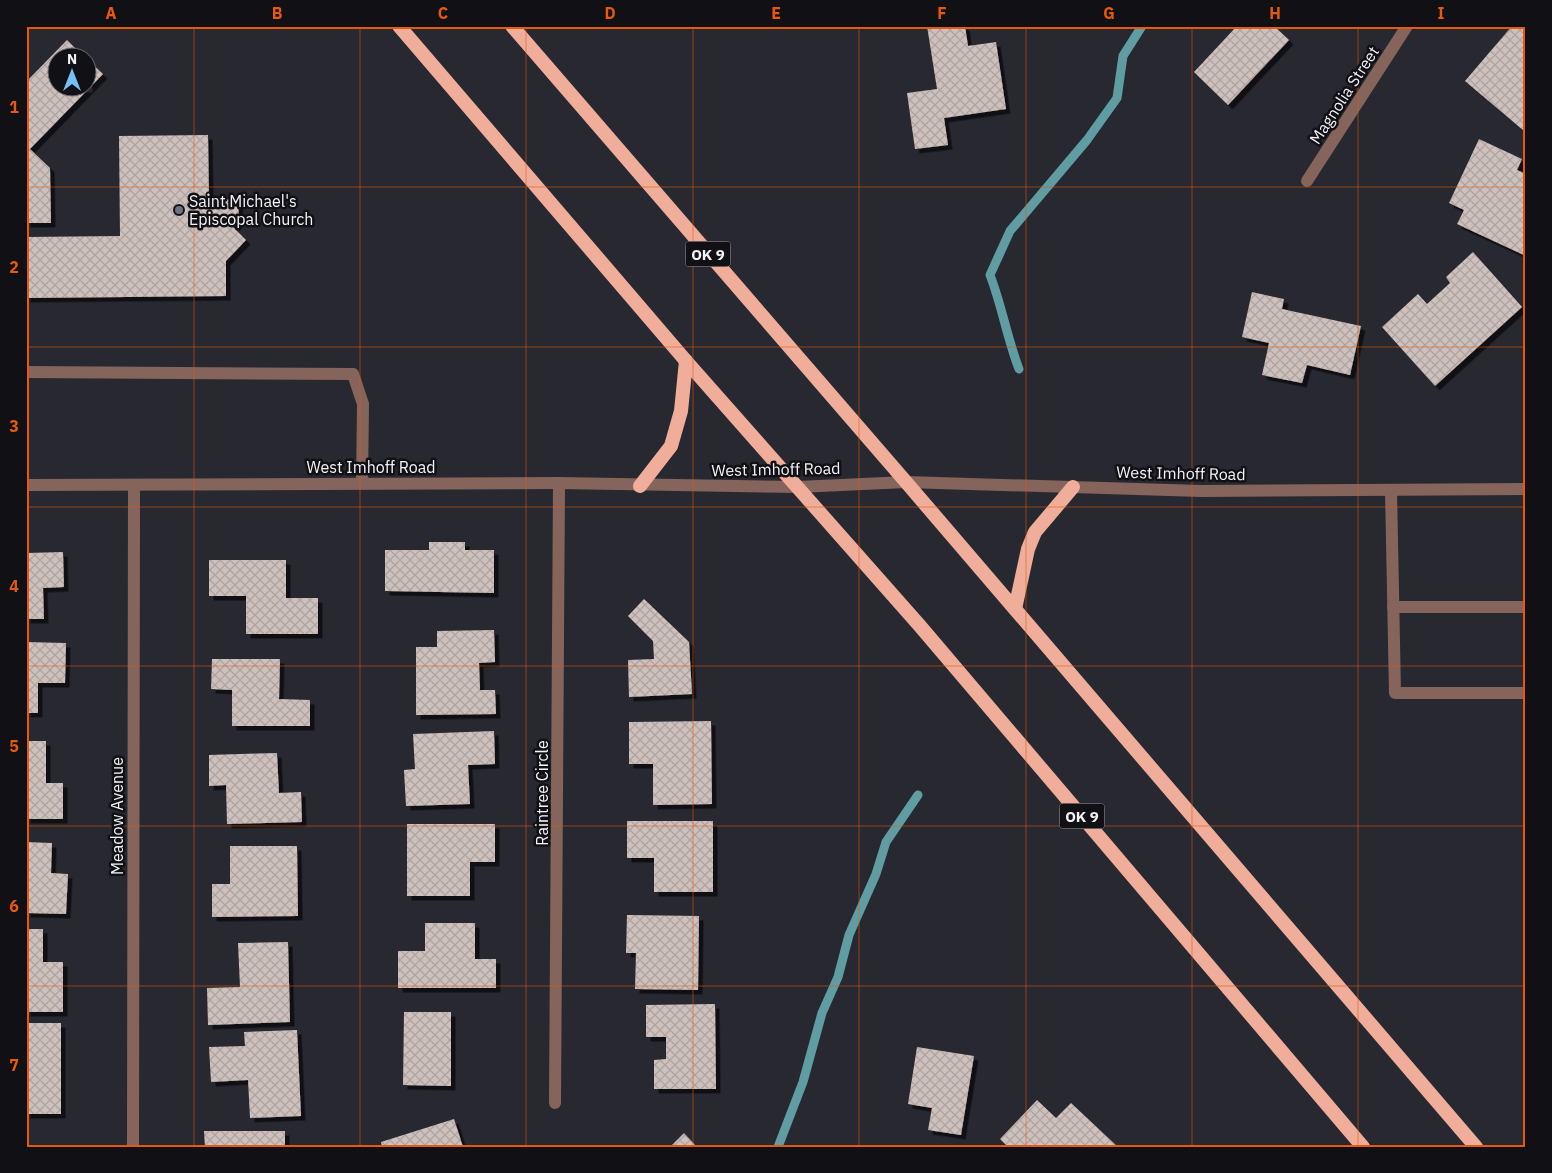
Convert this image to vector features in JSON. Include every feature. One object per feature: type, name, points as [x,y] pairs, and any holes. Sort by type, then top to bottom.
[{"type":"highway","name":"OK 9","points":[[399,26],[686,361],[920,626],[1363,1147]]},
{"type":"highway","name":"OK 9","points":[[512,26],[1476,1147]]},
{"type":"highway","points":[[640,486],[670,446],[681,411],[686,361]]},
{"type":"highway","points":[[1015,609],[1028,549],[1035,532],[1073,487]]},
{"type":"street","name":"Magnolia Street","points":[[1307,182],[1407,26]]},
{"type":"street","points":[[26,372],[353,374],[363,404],[362,483]]},
{"type":"street","name":"West Imhoff Road","points":[[26,485],[558,483],[640,486],[798,487],[906,482],[1201,491],[1526,489]]},
{"type":"street","name":"Raintree Circle","points":[[555,1103],[558,483]]},
{"type":"street","name":"Meadow Avenue","points":[[133,1147],[134,485]]},
{"type":"street","points":[[1391,490],[1394,693],[1526,693]]},
{"type":"street","points":[[1393,607],[1526,606]]},
{"type":"building","points":[[927,26],[965,26],[968,46],[996,42],[1006,109],[944,118],[948,145],[915,149],[907,93],[937,89]]},
{"type":"building","points":[[1237,26],[1274,26],[1289,40],[1228,105],[1194,72]]},
{"type":"building","points":[[1512,26],[1526,26],[1526,126],[1523,130],[1465,81]]},
{"type":"building","points":[[67,40],[75,48],[59,48]]},
{"type":"building","points":[[48,59],[48,98],[80,98],[30,149],[50,168],[51,223],[26,223],[26,82]]},
{"type":"building","points":[[98,69],[103,74],[98,79]]},
{"type":"building","name":"Saint Michael's Episcopal Church","points":[[208,135],[209,200],[238,199],[239,220],[226,220],[246,240],[226,261],[226,296],[26,298],[26,237],[120,236],[119,136]]},
{"type":"building","points":[[1479,139],[1522,159],[1517,170],[1526,174],[1526,256],[1457,224],[1464,210],[1449,203]]},
{"type":"building","points":[[1473,252],[1522,307],[1435,386],[1382,327],[1418,294],[1427,304],[1450,283],[1446,277]]},
{"type":"building","points":[[1252,292],[1284,299],[1282,309],[1361,326],[1350,375],[1307,365],[1302,383],[1262,375],[1269,343],[1242,337]]},
{"type":"building","points":[[429,542],[465,542],[465,550],[494,550],[494,593],[385,591],[385,550],[429,550]]},
{"type":"building","points":[[63,552],[64,587],[43,588],[44,619],[26,619],[26,553]]},
{"type":"building","points":[[209,560],[286,560],[286,598],[318,598],[318,634],[246,634],[246,596],[209,596]]},
{"type":"building","points":[[644,599],[689,642],[692,694],[629,697],[628,660],[654,659],[653,641],[628,616]]},
{"type":"building","points":[[494,630],[495,662],[479,663],[480,690],[495,690],[496,714],[416,715],[416,647],[437,647],[437,631]]},
{"type":"building","points":[[26,642],[66,643],[65,683],[38,683],[38,713],[26,713]]},
{"type":"building","points":[[212,659],[280,659],[279,699],[310,700],[310,726],[232,726],[232,690],[211,689]]},
{"type":"building","points":[[711,721],[712,804],[653,805],[653,764],[629,764],[629,722]]},
{"type":"building","points":[[494,731],[495,764],[468,765],[470,804],[406,806],[404,770],[415,769],[413,734]]},
{"type":"building","points":[[26,741],[46,741],[46,783],[63,783],[63,819],[26,819]]},
{"type":"building","points":[[277,753],[279,793],[301,792],[302,822],[227,824],[226,785],[209,786],[209,755]]},
{"type":"building","points":[[627,821],[713,821],[713,892],[654,892],[654,858],[627,858]]},
{"type":"building","points":[[407,824],[495,824],[495,862],[470,862],[470,896],[407,896]]},
{"type":"building","points":[[26,842],[52,843],[51,873],[68,874],[66,914],[26,913]]},
{"type":"building","points":[[230,846],[297,846],[298,916],[212,917],[212,884],[230,884]]},
{"type":"building","points":[[627,915],[699,916],[698,990],[635,989],[636,953],[626,953]]},
{"type":"building","points":[[425,923],[475,923],[475,959],[496,959],[496,988],[398,988],[398,951],[425,951]]},
{"type":"building","points":[[26,929],[43,929],[43,962],[63,962],[63,1012],[26,1012]]},
{"type":"building","points":[[288,942],[290,1022],[208,1025],[207,988],[240,987],[238,943]]},
{"type":"building","points":[[715,1004],[716,1089],[654,1089],[654,1060],[666,1059],[666,1037],[646,1037],[646,1005]]},
{"type":"building","points":[[404,1012],[451,1012],[451,1086],[403,1085]]},
{"type":"building","points":[[26,1023],[61,1023],[61,1114],[26,1114]]},
{"type":"building","points":[[297,1030],[301,1116],[250,1118],[248,1080],[211,1082],[209,1047],[245,1046],[244,1032]]},
{"type":"building","points":[[917,1047],[974,1056],[961,1135],[928,1130],[932,1108],[908,1104]]},
{"type":"building","points":[[1037,1100],[1056,1118],[1071,1103],[1118,1147],[1008,1147],[1000,1139]]},
{"type":"building","points":[[454,1119],[463,1147],[382,1147],[381,1142]]},
{"type":"building","points":[[204,1131],[285,1131],[285,1147],[205,1147]]},
{"type":"building","points":[[684,1133],[697,1147],[670,1147]]},
{"type":"waterway","points":[[1019,369],[990,275],[1010,231],[1087,140],[1117,98],[1123,56],[1142,26]]},
{"type":"waterway","points":[[778,1147],[803,1082],[822,1013],[838,977],[849,935],[876,874],[886,842],[918,795]]},
{"type":"place","name":"Saint Michael's Episcopal Church","points":[[179,210]]}]
